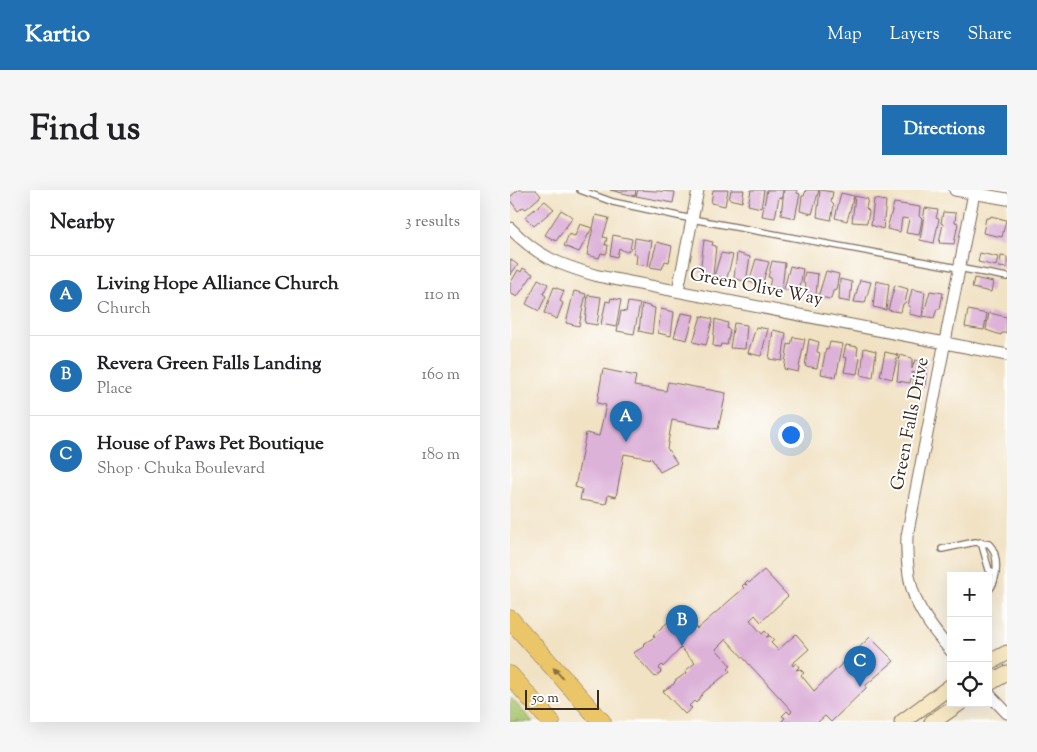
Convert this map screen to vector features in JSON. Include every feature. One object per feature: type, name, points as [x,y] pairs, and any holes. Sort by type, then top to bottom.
[{"type":"main road","points":[[510,619],[602,722]]},
{"type":"main road","points":[[510,675],[551,722]]},
{"type":"street","points":[[678,290],[698,190]]},
{"type":"street","points":[[955,190],[1007,199]]},
{"type":"street","name":"Green Falls Drive","points":[[947,646],[927,624],[915,599],[907,574],[907,536],[974,193]]},
{"type":"street","name":"Green Olive Way","points":[[510,228],[525,243],[560,265],[598,276],[1007,355]]},
{"type":"street","points":[[990,662],[1007,653]]},
{"type":"street","points":[[992,682],[1007,673]]},
{"type":"street","points":[[902,722],[947,689]]},
{"type":"street","points":[[992,696],[1007,713]]},
{"type":"street","points":[[932,722],[954,707]]},
{"type":"lane","points":[[580,190],[613,202],[692,219],[1007,277]]},
{"type":"lane","points":[[942,549],[981,542],[992,546],[997,567],[992,582]]},
{"type":"green space","points":[[510,697],[533,722],[510,722]]},
{"type":"building","points":[[518,190],[536,190],[541,196],[526,209],[523,207],[518,211],[510,197]]},
{"type":"building","points":[[610,190],[636,190],[635,196]]},
{"type":"building","points":[[638,190],[675,192],[673,203],[636,196]]},
{"type":"building","points":[[713,190],[728,190],[725,206],[711,203]]},
{"type":"building","points":[[731,190],[744,190],[742,202],[729,199]]},
{"type":"building","points":[[751,190],[764,190],[761,208],[748,205]]},
{"type":"building","points":[[767,190],[783,190],[782,198],[779,197],[775,218],[762,216]]},
{"type":"building","points":[[784,190],[797,190],[797,193],[800,194],[795,218],[781,215]]},
{"type":"building","points":[[806,190],[819,190],[812,214],[800,211],[802,196],[804,196]]},
{"type":"building","points":[[820,190],[833,192],[831,202],[834,205],[831,220],[817,217]]},
{"type":"building","points":[[841,193],[854,196],[847,221],[835,218]]},
{"type":"building","points":[[855,196],[868,199],[866,208],[869,211],[867,223],[852,222]]},
{"type":"building","points":[[874,199],[886,201],[883,229],[871,225]]},
{"type":"building","points":[[545,201],[554,209],[534,226],[525,217]]},
{"type":"building","points":[[894,203],[920,207],[919,216],[922,219],[919,235],[906,233],[909,219],[902,218],[900,232],[887,229]]},
{"type":"building","points":[[925,208],[938,210],[936,218],[939,219],[934,243],[920,240]]},
{"type":"building","points":[[561,210],[573,217],[556,241],[545,235]]},
{"type":"building","points":[[943,212],[956,213],[955,222],[958,223],[954,244],[939,243],[943,224],[941,223]]},
{"type":"building","points":[[596,215],[609,218],[603,237],[607,238],[605,245],[608,245],[607,252],[606,254],[601,253],[599,258],[587,255]]},
{"type":"building","points":[[991,216],[1006,220],[1002,237],[983,233],[986,218]]},
{"type":"building","points":[[580,224],[592,228],[579,252],[564,246],[569,234],[575,236]]},
{"type":"building","points":[[613,235],[632,239],[630,250],[626,252],[619,248],[617,257],[610,255]]},
{"type":"building","points":[[635,238],[652,241],[648,266],[636,264],[637,255],[633,254]]},
{"type":"building","points":[[704,240],[713,242],[712,245],[716,246],[713,276],[700,272]]},
{"type":"building","points":[[657,242],[672,246],[669,262],[665,261],[662,269],[650,267]]},
{"type":"building","points":[[721,253],[733,255],[727,278],[714,276]]},
{"type":"building","points":[[737,253],[750,257],[746,282],[734,278]]},
{"type":"building","points":[[980,253],[998,257],[996,266],[978,262]]},
{"type":"building","points":[[1001,256],[1007,257],[1007,268],[999,267]]},
{"type":"building","points":[[510,259],[518,265],[510,275]]},
{"type":"building","points":[[756,259],[769,262],[762,285],[749,282]]},
{"type":"building","points":[[772,261],[785,263],[782,289],[769,287],[771,278],[768,277]]},
{"type":"building","points":[[790,266],[803,269],[801,282],[795,292],[784,289]]},
{"type":"building","points":[[523,268],[533,274],[517,297],[510,293],[510,284],[518,270],[521,272]]},
{"type":"building","points":[[826,271],[839,274],[836,290],[833,291],[831,299],[818,297]]},
{"type":"building","points":[[805,272],[818,274],[816,295],[804,293],[806,284],[803,283]]},
{"type":"building","points":[[974,278],[993,282],[991,292],[972,288]]},
{"type":"building","points":[[538,279],[548,284],[543,294],[546,296],[539,311],[526,304]]},
{"type":"building","points":[[840,279],[852,282],[850,302],[839,300]]},
{"type":"building","points":[[860,280],[871,282],[865,303],[854,302]]},
{"type":"building","points":[[876,281],[889,284],[886,310],[873,307]]},
{"type":"building","points":[[895,285],[908,289],[901,312],[888,310]]},
{"type":"building","points":[[554,287],[564,291],[560,301],[563,303],[557,319],[544,313]]},
{"type":"building","points":[[912,289],[925,292],[922,317],[909,314],[910,306],[908,306]]},
{"type":"building","points":[[574,291],[586,294],[579,326],[566,323]]},
{"type":"building","points":[[930,291],[943,293],[940,309],[937,309],[934,318],[923,316]]},
{"type":"building","points":[[588,295],[601,297],[597,325],[585,323]]},
{"type":"building","points":[[611,298],[621,300],[616,327],[601,324],[606,301],[610,302]]},
{"type":"building","points":[[628,302],[640,304],[634,334],[617,331],[621,311],[626,312]]},
{"type":"building","points":[[642,304],[655,308],[652,334],[639,331]]},
{"type":"building","points":[[661,309],[674,312],[671,336],[658,333]]},
{"type":"building","points":[[968,310],[987,314],[984,330],[965,327]]},
{"type":"building","points":[[681,313],[694,315],[687,340],[674,337]]},
{"type":"building","points":[[989,313],[1007,317],[1006,333],[1001,335],[986,330]]},
{"type":"building","points":[[701,316],[713,319],[706,345],[693,342]]},
{"type":"building","points":[[715,319],[728,323],[727,328],[730,331],[727,345],[713,346]]},
{"type":"building","points":[[734,323],[747,325],[745,349],[730,348]]},
{"type":"building","points":[[756,327],[768,329],[761,356],[748,353]]},
{"type":"building","points":[[773,330],[786,333],[782,361],[769,359]]},
{"type":"building","points":[[793,337],[805,339],[798,372],[784,369],[788,344],[791,345]]},
{"type":"building","points":[[809,339],[819,342],[817,352],[820,353],[817,368],[805,366]]},
{"type":"building","points":[[830,342],[843,344],[836,377],[821,374],[826,349],[828,350]]},
{"type":"building","points":[[846,345],[858,347],[857,355],[860,358],[857,374],[844,372],[847,358],[843,357]]},
{"type":"building","points":[[864,348],[876,351],[873,378],[861,375]]},
{"type":"building","points":[[885,352],[898,355],[892,379],[880,376]]},
{"type":"building","points":[[900,355],[912,358],[912,369],[915,360],[927,362],[925,387],[913,384],[915,373],[912,372],[910,383],[897,381]]},
{"type":"building","points":[[603,369],[636,376],[634,386],[666,391],[668,382],[726,393],[718,429],[672,420],[667,448],[677,463],[660,472],[652,459],[624,454],[616,497],[608,495],[606,504],[580,500],[582,489],[575,487],[586,433],[599,436],[606,405],[597,403]]},
{"type":"building","points":[[764,570],[788,596],[761,622],[755,615],[750,620],[762,634],[765,631],[769,635],[766,637],[770,636],[774,640],[771,643],[778,650],[796,634],[809,649],[792,664],[793,666],[796,663],[799,667],[796,670],[800,669],[804,673],[801,675],[814,691],[870,637],[894,661],[866,685],[866,688],[831,722],[825,716],[818,722],[781,722],[785,718],[782,716],[787,711],[790,714],[792,711],[726,639],[716,649],[731,666],[728,669],[730,671],[704,692],[696,703],[694,701],[689,706],[692,708],[685,714],[663,691],[674,684],[695,663],[681,648],[663,667],[662,665],[659,668],[661,672],[655,677],[633,653],[645,646],[643,644],[655,637],[653,635],[675,616],[679,621],[685,615],[697,629],[744,588],[742,586],[744,584],[747,585],[745,583],[747,581],[749,583]]},
{"type":"place","name":"Living Hope Alliance Church","points":[[626,442]]},
{"type":"place","name":"Revera Green Falls Landing","points":[[682,646]]},
{"type":"place","name":"House of Paws Pet Boutique","points":[[860,687]]}]
